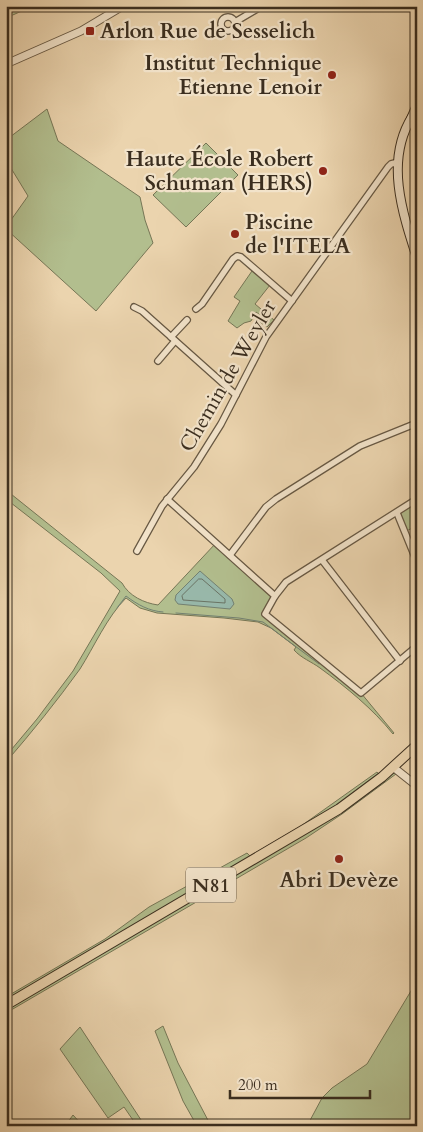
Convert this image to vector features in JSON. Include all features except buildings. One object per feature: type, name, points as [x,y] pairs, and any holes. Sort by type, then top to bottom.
[{"type":"main road","points":[[417,104],[402,137],[398,155],[400,200],[417,258]]},
{"type":"main road","name":"N81","points":[[6,1005],[338,809],[417,746]]},
{"type":"street","points":[[6,64],[81,31],[124,6]]},
{"type":"street","points":[[235,22],[262,6]]},
{"type":"street","name":"Chemin de Weyler","points":[[137,551],[167,499],[194,467],[209,445],[266,337],[386,170],[391,164],[399,165]]},
{"type":"street","points":[[196,308],[202,304],[237,256],[241,257],[292,300]]},
{"type":"street","points":[[134,307],[142,311],[236,394]]},
{"type":"street","points":[[158,361],[187,320]]},
{"type":"street","points":[[230,555],[266,506],[360,446],[417,423]]},
{"type":"street","points":[[167,499],[275,596]]},
{"type":"street","points":[[417,499],[286,582],[275,596],[265,614],[361,693],[417,646]]},
{"type":"street","points":[[397,513],[417,562]]},
{"type":"street","points":[[322,560],[400,660]]},
{"type":"street","points":[[393,767],[417,786]]},
{"type":"green space","points":[[6,6],[33,6],[6,18]]},
{"type":"green space","points":[[47,109],[58,141],[140,197],[153,243],[96,311],[6,229],[28,196],[6,160],[6,140]]},
{"type":"green space","points":[[206,143],[238,175],[186,227],[153,195]]},
{"type":"green space","points":[[252,271],[270,285],[255,304],[274,320],[267,327],[260,322],[260,315],[256,312],[251,321],[237,328],[228,321],[240,301],[234,297]]},
{"type":"green space","points":[[6,490],[122,583],[129,592],[142,601],[153,604],[158,605],[216,543],[275,596],[265,614],[361,693],[394,733],[359,699],[320,668],[300,655],[294,650],[296,647],[271,628],[258,622],[157,613],[140,608],[126,598],[107,623],[80,669],[6,762],[6,756],[73,671],[120,591],[101,573],[6,499]]},
{"type":"green space","points":[[417,499],[417,526],[404,532],[397,513]]},
{"type":"green space","points":[[393,767],[417,786],[417,790],[396,774],[306,838],[6,1013],[6,997],[105,939],[149,907],[247,853],[250,856],[301,826],[377,772],[382,777]]},
{"type":"green space","points":[[417,981],[417,1117],[404,1126],[307,1126],[322,1098],[332,1088],[367,1064]]},
{"type":"green space","points":[[163,1026],[178,1063],[211,1126],[197,1126],[183,1101],[155,1031]]},
{"type":"green space","points":[[80,1027],[145,1126],[137,1126],[124,1107],[108,1118],[60,1049]]},
{"type":"green space","points":[[73,1115],[83,1126],[65,1126]]},
{"type":"water","points":[[200,571],[232,599],[234,604],[230,609],[178,604],[175,600],[176,595]]},
{"type":"waterway","points":[[117,608],[126,596],[144,607],[163,612]]},
{"type":"waterway","points":[[176,613],[239,618],[263,622],[319,664]]},
{"type":"railway","points":[[409,1126],[417,1120]]},
{"type":"place","name":"Arlon Rue de Sesselich","points":[[90,31]]},
{"type":"place","name":"Institut Technique Etienne Lenoir","points":[[332,75]]},
{"type":"place","name":"Haute École Robert Schuman (HERS)","points":[[323,171]]},
{"type":"place","name":"Piscine de l'ITELA","points":[[235,234]]},
{"type":"place","name":"Abri Devèze","points":[[339,859]]}]
